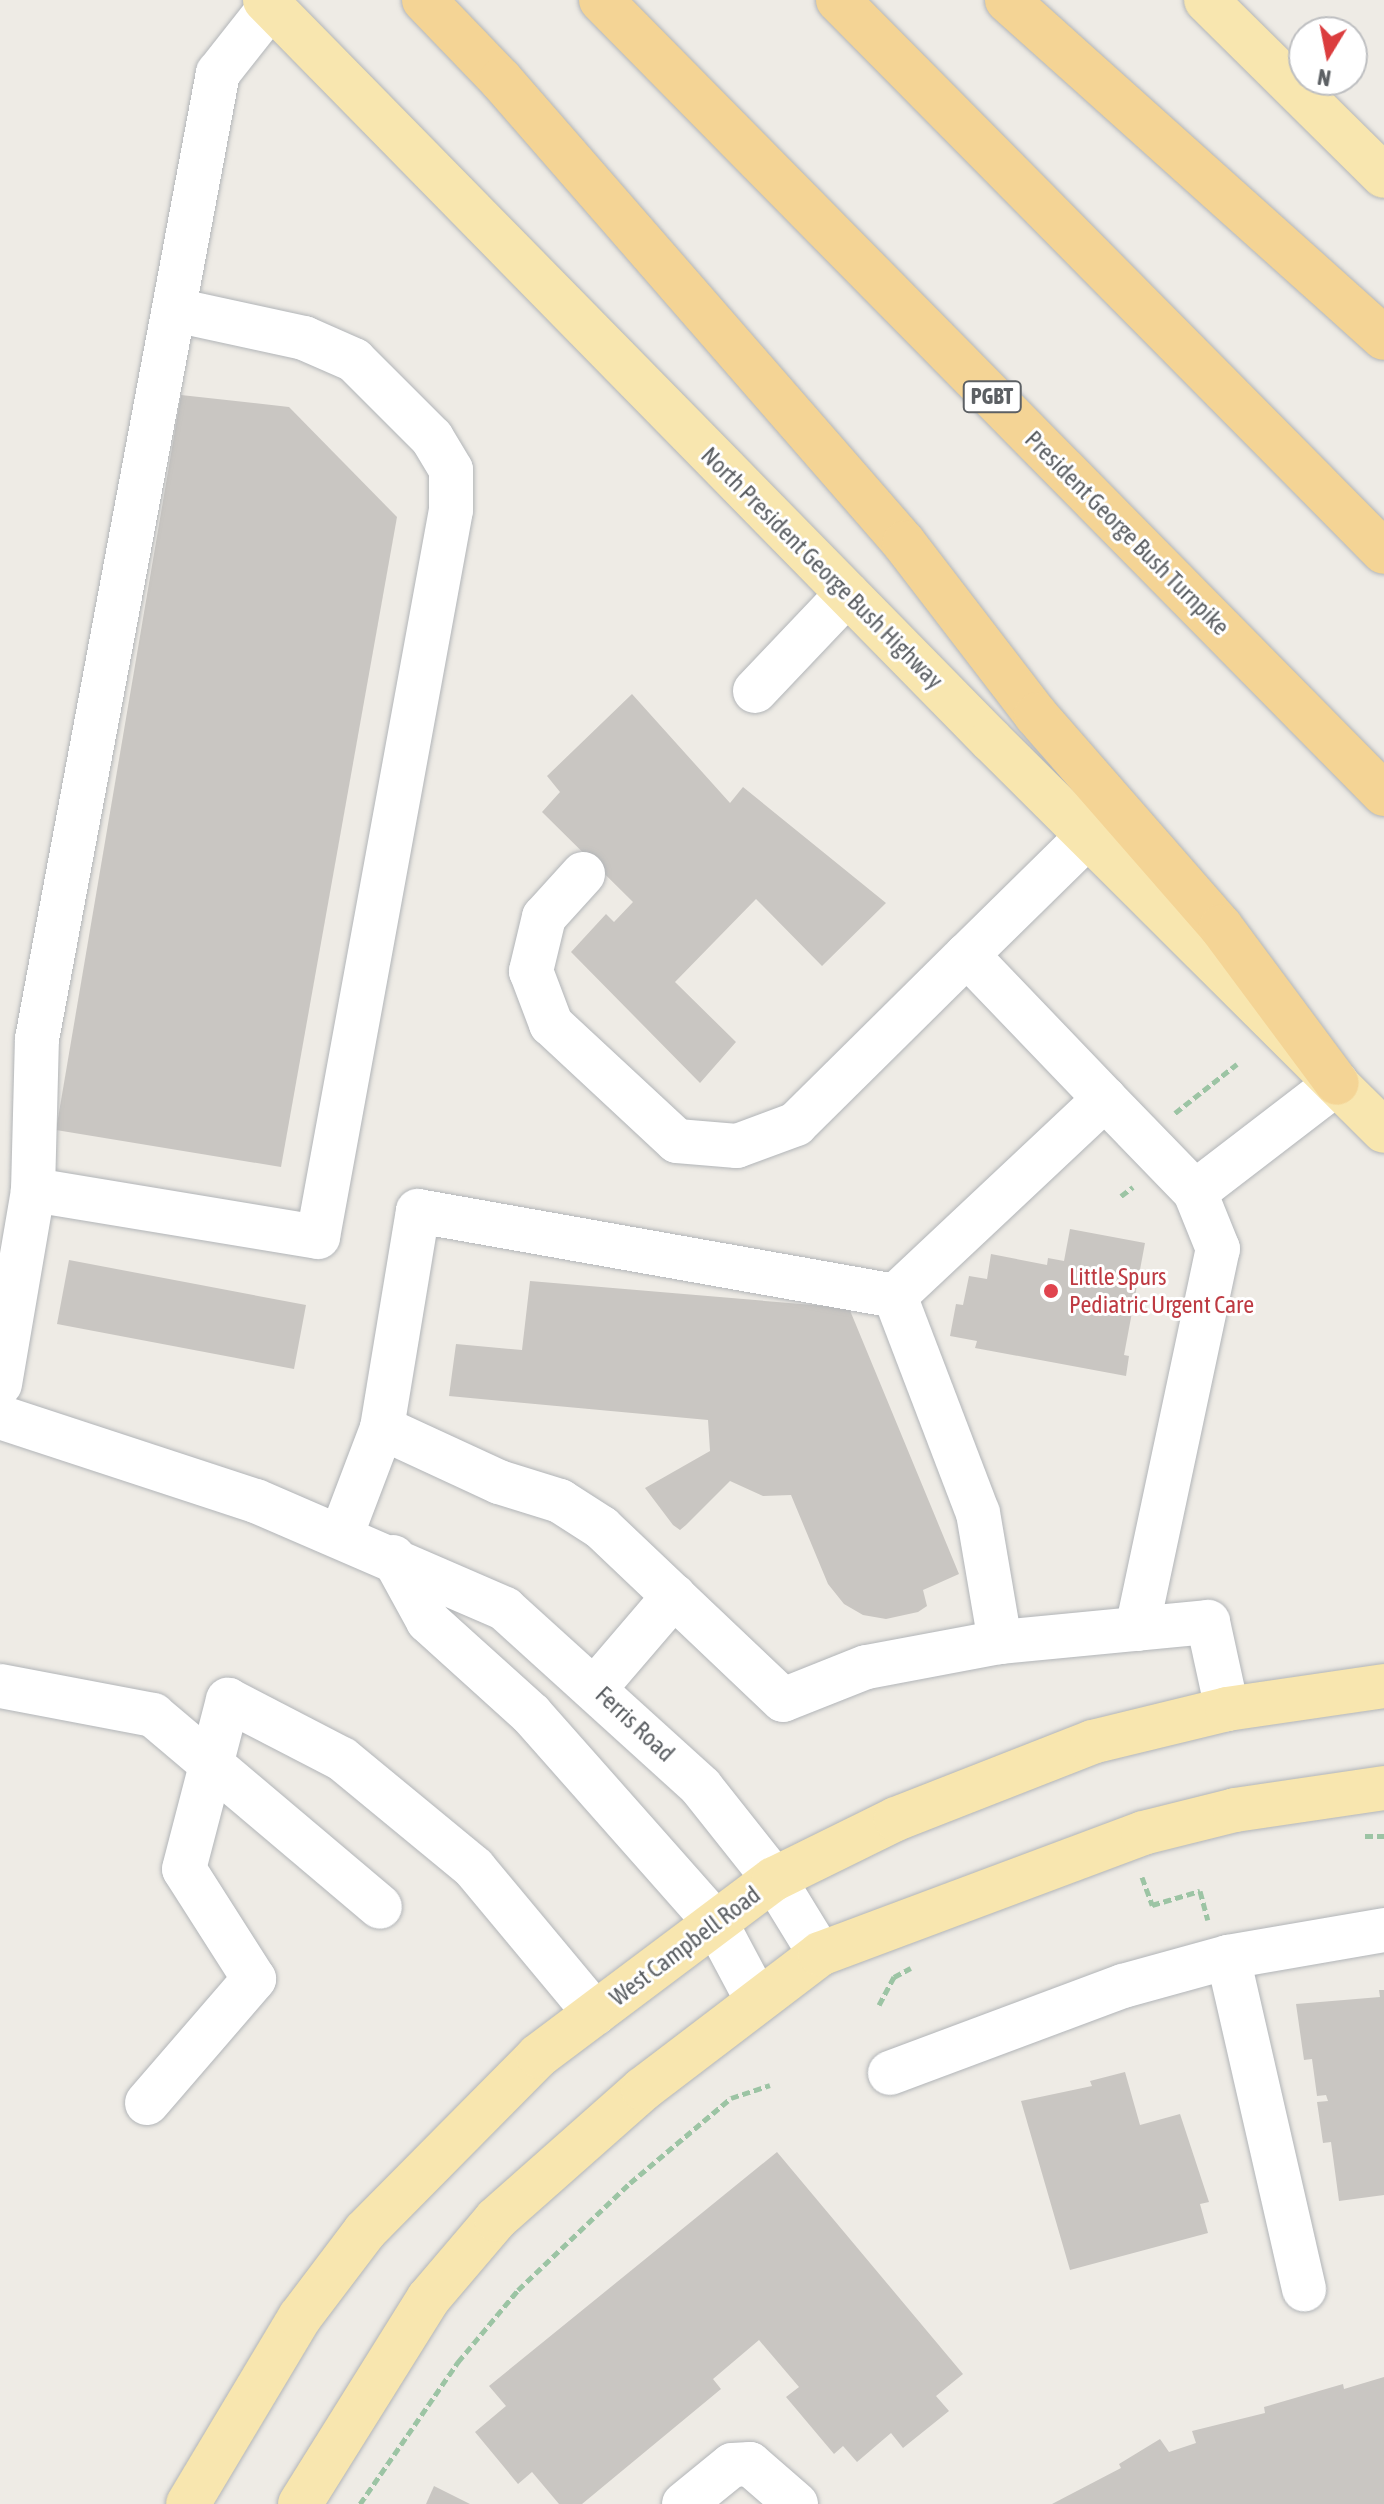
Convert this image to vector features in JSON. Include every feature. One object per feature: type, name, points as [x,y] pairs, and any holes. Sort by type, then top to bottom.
[{"type":"highway","points":[[424,0],[501,80],[904,543],[1036,715],[1221,927],[1337,1083]]},
{"type":"highway","name":"President George Bush Turnpike","points":[[601,0],[1384,794]]},
{"type":"highway","points":[[838,0],[1384,552]]},
{"type":"highway","points":[[1007,0],[1384,338]]},
{"type":"main road","points":[[1206,0],[1384,176]]},
{"type":"main road","name":"North President George Bush Highway","points":[[268,3],[847,594],[1384,1131]]},
{"type":"main road","name":"West Campbell Road","points":[[188,2504],[300,2317],[365,2231],[538,2056],[774,1879],[988,1781],[1092,1742],[1227,1709],[1384,1686]]},
{"type":"main road","points":[[300,2504],[428,2299],[496,2219],[643,2089],[820,1954],[1143,1833],[1235,1810],[1384,1788]]},
{"type":"street","points":[[0,1384],[33,1190],[37,1039],[218,73],[268,3]]},
{"type":"street","points":[[33,1190],[318,1237],[451,510],[451,470],[432,438],[354,360],[304,338],[175,310]]},
{"type":"street","points":[[755,691],[847,594]]},
{"type":"street","points":[[583,874],[544,917],[531,971],[551,1024],[677,1141],[737,1146],[796,1124],[1088,836]]},
{"type":"street","points":[[967,955],[1195,1192],[1218,1249],[1137,1629]]},
{"type":"street","points":[[1195,1192],[1337,1083]]},
{"type":"street","points":[[895,1296],[1105,1099]]},
{"type":"street","points":[[341,1536],[382,1428],[418,1211],[895,1296]]},
{"type":"street","points":[[895,1296],[978,1513],[1000,1642]]},
{"type":"street","name":"Ferris Road","points":[[0,1417],[256,1501],[393,1557],[505,1609],[596,1687],[701,1787],[774,1879],[820,1954]]},
{"type":"street","points":[[382,1428],[499,1482],[560,1501],[602,1528],[783,1700],[866,1667],[1000,1642],[1208,1622],[1227,1709]]},
{"type":"street","points":[[393,1557],[428,1621],[531,1714],[716,1923],[757,2000]]},
{"type":"street","points":[[596,1687],[674,1596]]},
{"type":"street","points":[[0,1686],[153,1715],[380,1907]]},
{"type":"street","points":[[147,2103],[254,1979],[184,1869],[228,1700],[342,1759],[474,1868],[595,2013]]},
{"type":"street","points":[[890,2073],[1123,1986],[1223,1958],[1384,1930]]},
{"type":"street","points":[[1223,1958],[1304,2289]]},
{"type":"street","points":[[684,2504],[732,2465],[750,2464],[796,2504]]},
{"type":"path","points":[[1169,1122],[1237,1064]]},
{"type":"path","points":[[1357,1835],[1384,1836]]},
{"type":"path","points":[[1127,1877],[1153,1869]]},
{"type":"path","points":[[1141,1873],[1152,1905],[1200,1891],[1223,1958]]},
{"type":"path","points":[[879,2005],[894,1977],[919,1964]]},
{"type":"path","points":[[360,2504],[458,2362],[518,2290],[630,2183],[731,2098],[770,2085]]},
{"type":"building","points":[[181,395],[289,407],[397,517],[281,1167],[56,1130]]},
{"type":"building","points":[[632,694],[730,803],[743,787],[886,903],[822,966],[756,899],[675,982],[736,1042],[700,1083],[571,952],[606,914],[614,922],[633,902],[542,812],[560,792],[547,776]]},
{"type":"building","name":"Little Spurs Pediatric Urgent Care","points":[[1070,1229],[1145,1243],[1124,1355],[1129,1356],[1126,1376],[975,1348],[977,1341],[950,1336],[956,1304],[963,1305],[969,1276],[987,1279],[991,1254],[1047,1265],[1048,1258],[1064,1261]]},
{"type":"building","points":[[69,1260],[306,1305],[294,1369],[57,1324]]},
{"type":"building","points":[[530,1281],[849,1308],[959,1574],[923,1590],[927,1606],[918,1612],[886,1619],[863,1615],[844,1604],[828,1584],[791,1495],[763,1496],[730,1481],[680,1530],[673,1525],[645,1488],[710,1451],[708,1420],[449,1396],[456,1344],[522,1350]]},
{"type":"building","points":[[1379,1990],[1384,1990],[1384,2195],[1339,2201],[1331,2142],[1323,2143],[1317,2102],[1328,2101],[1326,2095],[1317,2096],[1312,2059],[1304,2060],[1296,2004],[1380,1997]]},
{"type":"building","points":[[1125,2072],[1140,2125],[1180,2114],[1209,2202],[1200,2204],[1208,2233],[1070,2270],[1021,2101],[1092,2086],[1090,2081]]},
{"type":"building","points":[[777,2152],[963,2374],[936,2396],[949,2411],[903,2448],[891,2433],[857,2462],[843,2446],[834,2454],[786,2397],[799,2387],[759,2340],[713,2379],[721,2389],[582,2504],[559,2504],[532,2472],[518,2484],[475,2432],[506,2406],[489,2386]]},
{"type":"building","points":[[1384,2377],[1384,2504],[1052,2504],[1121,2468],[1119,2464],[1160,2439],[1169,2452],[1196,2443],[1192,2431],[1265,2413],[1264,2407],[1343,2384],[1344,2389]]},
{"type":"building","points":[[434,2486],[470,2504],[426,2504]]},
{"type":"place","name":"Little Spurs Pediatric Urgent Care","points":[[1051,1291]]}]
